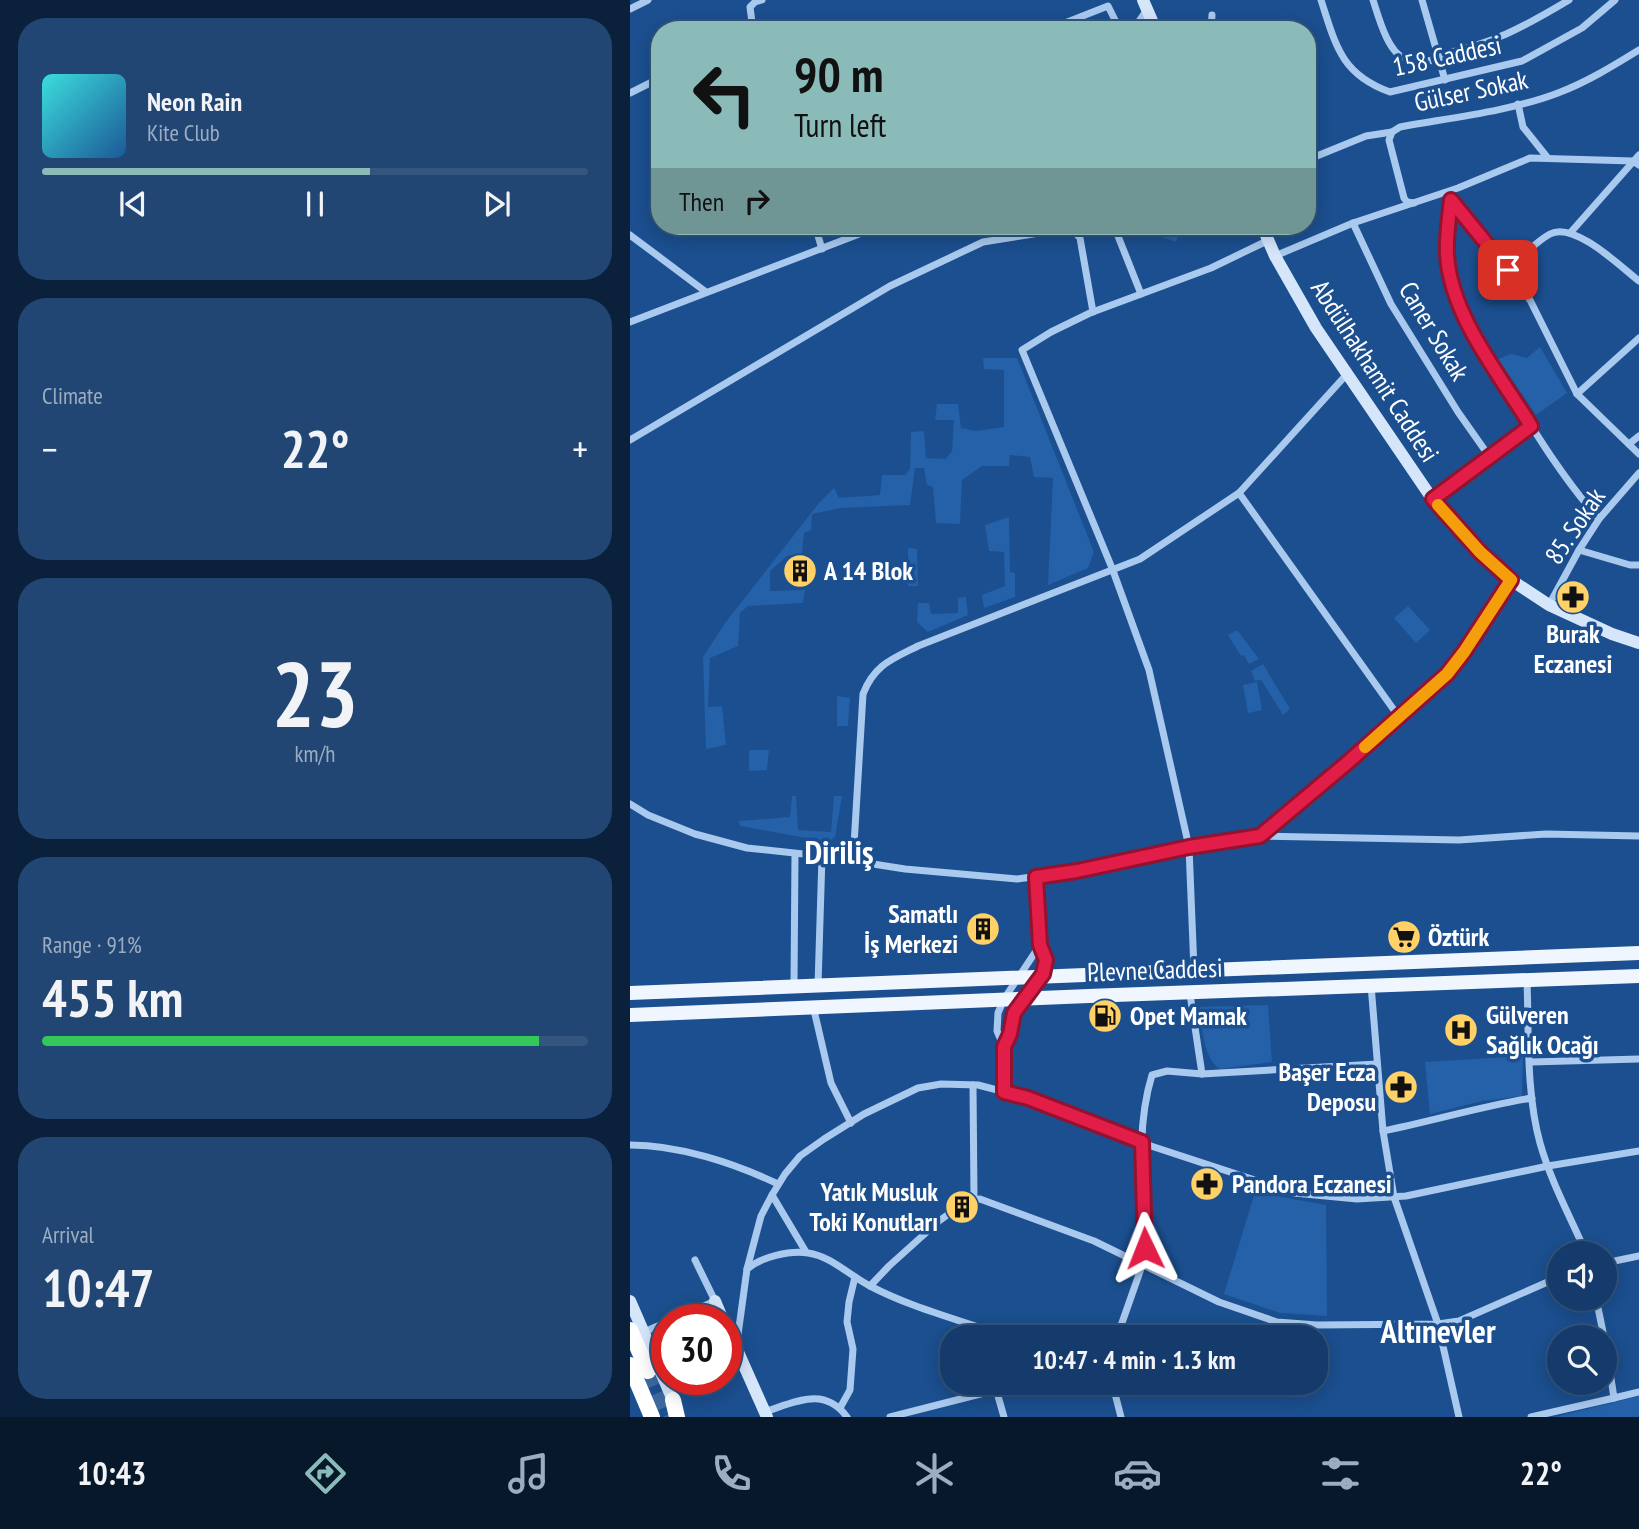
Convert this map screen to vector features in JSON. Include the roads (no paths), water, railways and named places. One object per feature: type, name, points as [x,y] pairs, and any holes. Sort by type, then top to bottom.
[{"type":"highway","points":[[637,1331],[648,1371]]},
{"type":"highway","points":[[630,1365],[652,1417]]},
{"type":"highway","points":[[673,1400],[679,1417]]},
{"type":"main road","name":"Abdülhakhamit Caddesi","points":[[1266,235],[1275,256],[1316,328],[1433,499],[1480,552],[1511,580],[1549,605],[1612,634],[1639,643]]},
{"type":"main road","name":"Plevne Caddesi","points":[[630,993],[1639,953]]},
{"type":"main road","name":"Plevne Caddesi","points":[[630,1015],[1639,976]]},
{"type":"main road","points":[[630,1301],[637,1331],[673,1400]]},
{"type":"main road","points":[[742,1360],[766,1414]]},
{"type":"street","points":[[630,9],[648,0]]},
{"type":"street","points":[[752,21],[750,7],[762,0]]},
{"type":"street","name":"158 Caddesi","points":[[1321,0],[1334,41],[1351,70],[1370,85],[1391,92],[1522,61],[1582,28],[1615,0]]},
{"type":"street","points":[[1373,0],[1388,39],[1403,58],[1438,58],[1469,49],[1518,30],[1569,0]]},
{"type":"street","points":[[1422,0],[1445,80]]},
{"type":"street","points":[[1599,0],[1604,10]]},
{"type":"street","points":[[1066,21],[1106,3],[1115,21]]},
{"type":"street","points":[[1212,15],[1212,21]]},
{"type":"street","name":"Gülser Sokak","points":[[1316,156],[1366,136],[1392,132],[1400,127],[1556,94],[1592,78],[1639,50]]},
{"type":"street","points":[[630,93],[651,82]]},
{"type":"street","points":[[1518,104],[1523,127],[1547,157]]},
{"type":"street","points":[[1392,132],[1389,140],[1404,198],[1415,203]]},
{"type":"street","points":[[1275,256],[1353,223],[1415,203],[1448,196],[1530,158],[1637,160]]},
{"type":"street","points":[[1571,232],[1637,160]]},
{"type":"street","points":[[1448,196],[1530,300],[1577,394],[1639,454]]},
{"type":"street","points":[[1448,196],[1447,256],[1462,317],[1531,426],[1579,496],[1599,519]]},
{"type":"street","name":"Caner Sokak","points":[[1353,223],[1397,314],[1489,456]]},
{"type":"street","points":[[1508,270],[1552,232],[1571,232],[1603,252],[1639,281]]},
{"type":"street","points":[[818,235],[822,249]]},
{"type":"street","points":[[630,322],[857,235]]},
{"type":"street","points":[[630,440],[890,286],[982,242],[1026,235]]},
{"type":"street","points":[[1077,235],[1093,312]]},
{"type":"street","points":[[1118,235],[1141,294]]},
{"type":"street","points":[[630,236],[706,292]]},
{"type":"street","points":[[1194,971],[1189,847],[1149,670],[1112,568],[1022,350],[1051,332],[1093,312],[1211,268],[1269,240]]},
{"type":"street","points":[[1577,394],[1639,338]]},
{"type":"street","points":[[853,862],[863,694],[870,677],[889,660],[918,646],[1140,559],[1239,493],[1347,374]]},
{"type":"street","points":[[1433,499],[1531,426]]},
{"type":"street","points":[[1629,444],[1639,436]]},
{"type":"street","name":"85. Sokak","points":[[1549,605],[1599,519],[1639,473]]},
{"type":"street","points":[[1239,493],[1399,717]]},
{"type":"street","points":[[1579,550],[1639,565]]},
{"type":"street","points":[[1260,836],[1447,674],[1511,580]]},
{"type":"street","points":[[630,804],[648,815],[695,834],[747,848],[905,869],[1004,878],[1077,871],[1189,847],[1260,836],[1459,840],[1546,834],[1639,836]]},
{"type":"street","points":[[794,985],[795,854]]},
{"type":"street","points":[[818,985],[822,856]]},
{"type":"street","points":[[1004,1047],[1014,1013],[1041,977],[1046,960],[1040,945],[1036,877]]},
{"type":"street","points":[[1004,1092],[1004,1047],[997,1031],[998,1013],[1004,999],[1040,945]]},
{"type":"street","points":[[1527,980],[1532,1098],[1539,1142],[1555,1186],[1581,1241]]},
{"type":"street","points":[[1371,985],[1383,1131],[1394,1197],[1438,1324],[1458,1417]]},
{"type":"street","points":[[1190,994],[1202,1074]]},
{"type":"street","points":[[813,1006],[831,1083],[851,1123]]},
{"type":"street","points":[[1531,1062],[1639,1059]]},
{"type":"street","points":[[1121,1325],[1143,1264],[1145,1248],[1142,1142],[1145,1099],[1152,1076],[1167,1071],[1202,1074],[1377,1064]]},
{"type":"street","points":[[742,1304],[747,1269],[761,1216],[778,1184],[800,1156],[851,1123],[918,1088],[941,1084],[973,1085],[1028,1098],[1142,1142],[1294,1193],[1357,1199],[1394,1197],[1548,1166],[1639,1152]]},
{"type":"street","points":[[973,1085],[974,1199]]},
{"type":"street","points":[[1383,1131],[1532,1098]]},
{"type":"street","points":[[630,1144],[670,1149],[731,1164],[778,1184]]},
{"type":"street","points":[[772,1195],[806,1252]]},
{"type":"street","points":[[870,1286],[939,1221],[968,1200],[974,1199],[1094,1241],[1219,1302],[1276,1322],[1317,1325],[1438,1324],[1460,1321],[1547,1282]]},
{"type":"street","points":[[747,1269],[758,1260],[770,1256],[806,1252],[822,1257],[870,1286],[932,1312],[974,1325]]},
{"type":"street","points":[[1617,1261],[1639,1256]]},
{"type":"street","points":[[695,1260],[715,1301],[708,1304]]},
{"type":"street","points":[[841,1408],[850,1390],[853,1349],[848,1322],[849,1301],[855,1277]]},
{"type":"street","points":[[1531,1417],[1639,1392]]},
{"type":"street","points":[[890,1417],[965,1395]]},
{"type":"street","points":[[998,1395],[1004,1417]]},
{"type":"street","points":[[1115,1395],[1121,1417]]},
{"type":"street","points":[[766,1414],[806,1399],[829,1399],[841,1408],[847,1417]]},
{"type":"tunnel","points":[[648,1371],[667,1417]]},
{"type":"place","name":"A 14 Blok","points":[[800,571]]},
{"type":"place","name":"Burak Eczanesi","points":[[1573,597]]},
{"type":"place","name":"Samatlı İş Merkezi","points":[[983,929]]},
{"type":"place","name":"Öztürk","points":[[1404,937]]},
{"type":"place","name":"Opet Mamak","points":[[1105,1016]]},
{"type":"place","name":"Gülveren Sağlık Ocağı","points":[[1461,1030]]},
{"type":"place","name":"Başer Ecza Deposu","points":[[1401,1087]]},
{"type":"place","name":"Pandora Eczanesi","points":[[1207,1184]]},
{"type":"place","name":"Yatık Musluk Toki Konutları","points":[[962,1207]]},
{"type":"district","name":"Diriliş","points":[[839,852]]},
{"type":"district","name":"Altınevler","points":[[1438,1331]]}]
